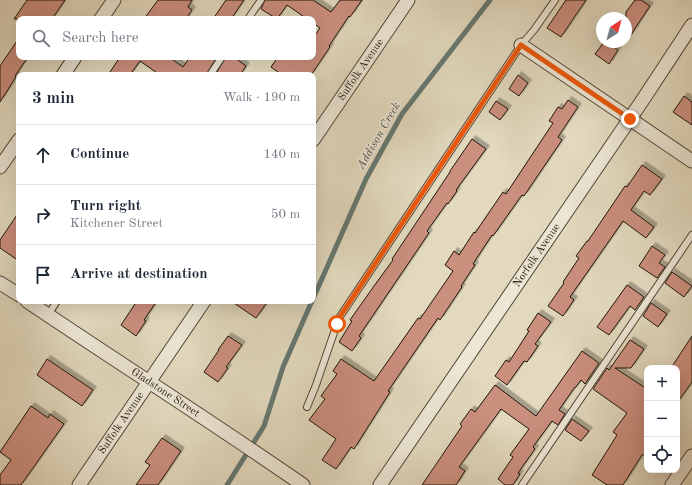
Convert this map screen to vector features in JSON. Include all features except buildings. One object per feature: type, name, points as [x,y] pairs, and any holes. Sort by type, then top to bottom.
[{"type":"street","points":[[103,16],[114,0]]},
{"type":"street","name":"Suffolk Avenue","points":[[316,136],[408,0]]},
{"type":"street","name":"Norfolk Avenue","points":[[380,485],[630,119],[692,25]]},
{"type":"street","points":[[521,45],[692,161]]},
{"type":"street","points":[[65,72],[73,60]]},
{"type":"street","points":[[0,168],[16,144]]},
{"type":"street","points":[[0,283],[16,293]]},
{"type":"street","name":"Gladstone Street","points":[[32,304],[239,441],[302,485]]},
{"type":"street","name":"Suffolk Avenue","points":[[78,485],[202,304]]},
{"type":"street","points":[[672,485],[692,456]]},
{"type":"lane","points":[[250,16],[261,0]]},
{"type":"lane","points":[[307,407],[339,318],[521,45],[534,30],[555,0]]},
{"type":"lane","points":[[212,72],[220,60]]},
{"type":"lane","points":[[522,485],[692,235]]},
{"type":"lane","points":[[48,315],[55,304]]},
{"type":"waterway","name":"Addison Creek","points":[[316,292],[366,179],[402,114],[490,0]]},
{"type":"waterway","name":"Addison Creek","points":[[227,485],[264,426],[283,367],[311,304]]},
{"type":"route","points":[[337,324],[339,318],[521,45],[630,119]]}]
